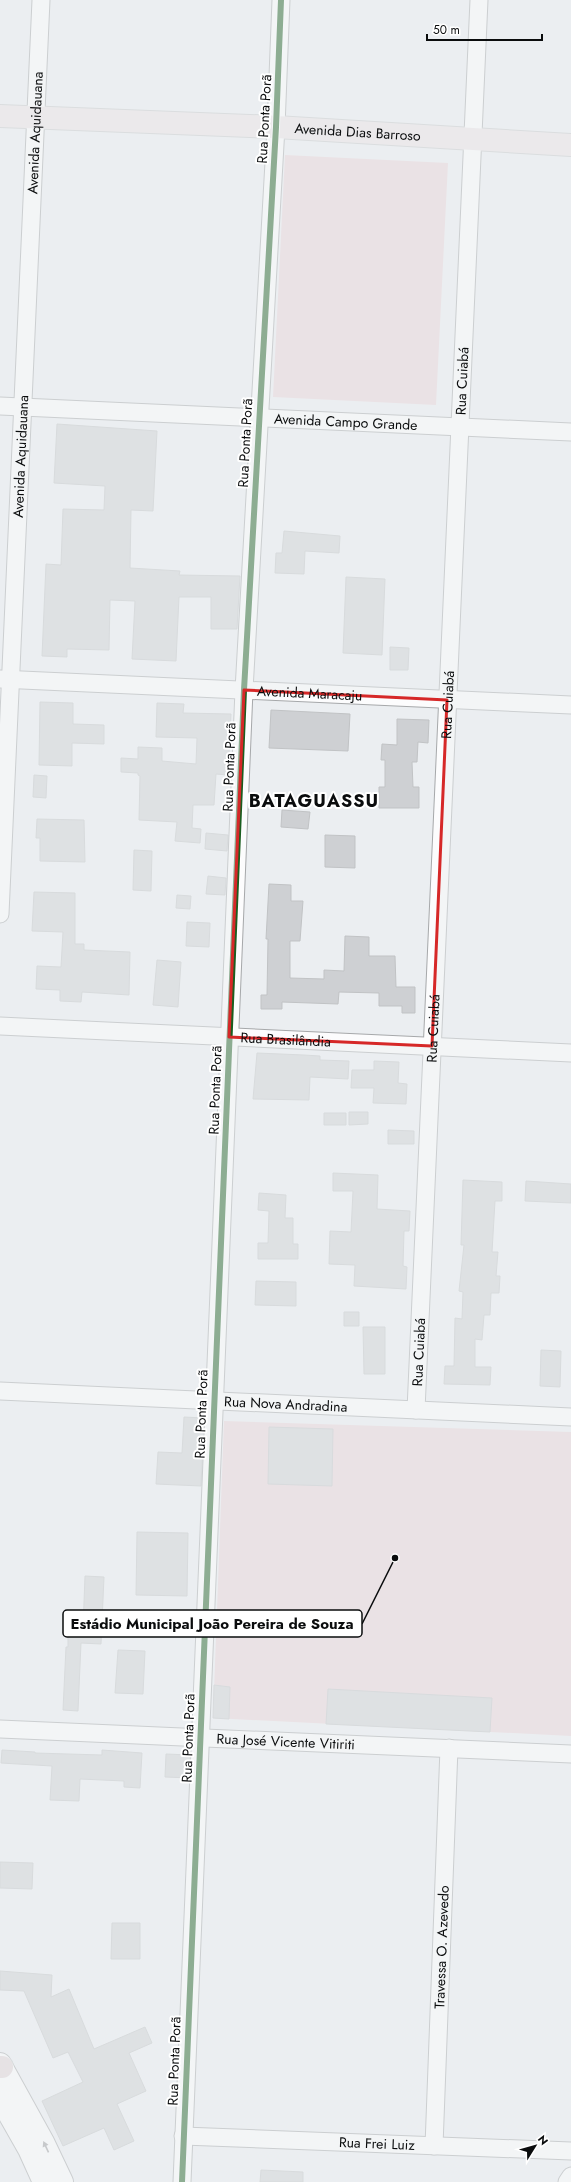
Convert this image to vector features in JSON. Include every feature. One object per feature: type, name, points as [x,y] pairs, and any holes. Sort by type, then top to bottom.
[{"type":"main road","name":"Avenida Dias Barroso","points":[[0,116],[276,127],[571,145]]},
{"type":"street","name":"Avenida Aquidauana","points":[[0,914],[5,679],[23,407],[37,118],[41,0]]},
{"type":"street","name":"Rua Ponta Porã","points":[[182,2182],[244,690],[258,418],[276,127],[281,0]]},
{"type":"street","name":"Rua Cuiabá","points":[[416,1410],[478,0]]},
{"type":"street","name":"Avenida Campo Grande","points":[[0,406],[571,432]]},
{"type":"street","name":"Avenida Maracaju","points":[[5,679],[571,705]]},
{"type":"street","name":"Rua Brasilândia","points":[[0,1026],[571,1053]]},
{"type":"street","name":"Rua Nova Andradina","points":[[0,1392],[571,1417]]},
{"type":"street","name":"Rua José Vicente Vitiriti","points":[[0,1729],[571,1754]]},
{"type":"street","name":"Travessa O. Azevedo","points":[[434,2146],[449,1748]]},
{"type":"street","points":[[1,2066],[43,2142],[62,2182]]},
{"type":"street","points":[[0,2098],[29,2149],[44,2182]]},
{"type":"street","name":"Rua Frei Luiz","points":[[183,2136],[571,2151]]},
{"type":"street","points":[[567,2182],[571,2176]]},
{"type":"highlighted area","points":[[244,690],[447,700],[432,1046],[229,1037]]},
{"type":"shaded area","points":[[285,155],[448,163],[436,405],[273,397]]},
{"type":"shaded area","points":[[224,1421],[571,1432],[571,1736],[213,1718]]},
{"type":"building","points":[[57,424],[157,431],[153,511],[131,510],[130,568],[180,571],[179,575],[240,576],[237,629],[211,629],[211,597],[179,597],[176,661],[132,659],[135,601],[110,600],[109,650],[67,649],[67,657],[42,656],[46,564],[61,565],[63,509],[104,510],[105,486],[54,483]]},
{"type":"building","points":[[284,531],[340,536],[339,553],[305,551],[304,574],[275,573],[276,553],[282,553]]},
{"type":"building","points":[[346,577],[385,579],[382,655],[343,653]]},
{"type":"building","points":[[390,647],[409,648],[408,670],[390,670]]},
{"type":"building","points":[[40,702],[73,703],[73,724],[104,725],[104,744],[72,743],[72,766],[39,765]]},
{"type":"building","points":[[157,703],[184,704],[183,713],[231,714],[228,775],[216,774],[214,805],[193,805],[192,828],[201,829],[200,843],[175,841],[177,822],[139,820],[140,776],[138,773],[121,772],[121,758],[138,759],[138,747],[162,748],[162,761],[196,764],[197,738],[156,737]]},
{"type":"building","points":[[271,710],[350,714],[348,751],[269,748]]},
{"type":"building","points":[[397,719],[429,720],[428,743],[418,742],[417,762],[412,762],[413,787],[419,787],[419,808],[379,808],[379,787],[385,787],[385,760],[381,760],[382,744],[397,745]]},
{"type":"building","points":[[34,775],[47,776],[46,798],[33,797]]},
{"type":"building","points":[[282,810],[310,812],[308,829],[281,827]]},
{"type":"building","points":[[37,819],[84,820],[85,862],[40,861],[40,838],[36,838]]},
{"type":"building","points":[[206,833],[228,835],[227,851],[205,849]]},
{"type":"building","points":[[325,835],[355,836],[355,868],[325,867]]},
{"type":"building","points":[[134,850],[152,851],[151,891],[133,890]]},
{"type":"building","points":[[208,876],[226,878],[225,895],[206,894]]},
{"type":"building","points":[[269,884],[291,885],[291,901],[303,901],[300,941],[290,941],[290,978],[324,979],[324,970],[344,971],[345,936],[369,937],[369,956],[395,956],[396,987],[415,987],[415,1013],[402,1013],[402,1006],[379,1006],[379,993],[339,992],[338,1004],[282,1002],[282,1009],[261,1009],[261,995],[267,995],[268,939],[266,939]]},
{"type":"building","points":[[34,892],[75,893],[75,944],[84,944],[84,950],[130,952],[129,995],[82,992],[81,1002],[60,1001],[60,990],[36,989],[37,966],[61,967],[63,932],[32,931]]},
{"type":"building","points":[[177,895],[191,896],[190,909],[176,908]]},
{"type":"building","points":[[187,922],[210,923],[209,947],[186,946]]},
{"type":"building","points":[[157,960],[181,962],[178,1007],[153,1005]]},
{"type":"building","points":[[257,1053],[320,1056],[320,1060],[349,1061],[348,1079],[310,1077],[309,1100],[253,1099]]},
{"type":"building","points":[[374,1061],[399,1062],[398,1083],[407,1084],[406,1104],[373,1103],[374,1088],[351,1088],[352,1070],[374,1070]]},
{"type":"building","points":[[349,1112],[368,1112],[368,1124],[349,1125]]},
{"type":"building","points":[[324,1113],[346,1113],[346,1125],[324,1125]]},
{"type":"building","points":[[388,1130],[414,1131],[414,1144],[388,1144]]},
{"type":"building","points":[[333,1173],[378,1175],[377,1209],[410,1211],[409,1231],[404,1231],[403,1266],[407,1267],[406,1289],[354,1286],[355,1265],[329,1264],[330,1231],[351,1232],[353,1191],[333,1191]]},
{"type":"building","points":[[463,1180],[502,1182],[502,1201],[495,1201],[492,1252],[498,1252],[496,1276],[500,1276],[499,1293],[491,1293],[490,1315],[484,1315],[482,1340],[475,1339],[475,1367],[491,1367],[490,1385],[444,1384],[445,1366],[454,1366],[455,1318],[462,1319],[463,1292],[459,1291],[464,1245],[461,1245]]},
{"type":"building","points":[[526,1181],[571,1184],[571,1203],[525,1201]]},
{"type":"building","points":[[259,1193],[286,1195],[285,1218],[293,1218],[293,1244],[298,1244],[298,1259],[258,1259],[258,1243],[268,1243],[269,1211],[258,1210]]},
{"type":"building","points":[[256,1281],[296,1282],[296,1306],[255,1305]]},
{"type":"building","points":[[344,1312],[359,1312],[359,1326],[344,1326]]},
{"type":"building","points":[[363,1327],[385,1327],[385,1374],[364,1374]]},
{"type":"building","points":[[541,1350],[561,1351],[560,1387],[540,1386]]},
{"type":"building","points":[[184,1417],[204,1418],[201,1486],[156,1484],[158,1452],[182,1453]]},
{"type":"building","points":[[269,1427],[333,1429],[332,1486],[268,1484]]},
{"type":"building","points":[[137,1532],[188,1533],[187,1596],[136,1595]]},
{"type":"building","points":[[85,1576],[104,1577],[101,1644],[81,1643],[78,1711],[63,1710],[68,1628],[83,1629]]},
{"type":"building","points":[[118,1650],[145,1651],[143,1694],[115,1693]]},
{"type":"building","points":[[214,1685],[230,1687],[229,1719],[213,1718]]},
{"type":"building","points":[[328,1689],[492,1698],[490,1732],[326,1724]]},
{"type":"building","points":[[2,1750],[35,1753],[102,1755],[102,1750],[142,1753],[140,1788],[124,1787],[124,1781],[80,1779],[79,1801],[50,1800],[52,1766],[1,1763]]},
{"type":"building","points":[[166,1754],[190,1755],[189,1778],[165,1777]]},
{"type":"building","points":[[0,1862],[33,1863],[32,1889],[0,1888]]},
{"type":"building","points":[[112,1923],[140,1923],[140,1959],[111,1959]]},
{"type":"building","points":[[0,1971],[52,1975],[51,1997],[69,1989],[94,2049],[145,2027],[152,2043],[129,2053],[146,2091],[117,2104],[134,2141],[114,2150],[104,2128],[63,2146],[42,2101],[83,2082],[68,2052],[53,2058],[24,1991],[0,1990]]},
{"type":"building","points":[[261,2170],[303,2172],[303,2182],[260,2182]]},
{"type":"cycle path","points":[[182,2182],[244,690],[276,127],[281,0]]},
{"type":"place","name":"Estádio Municipal João Pereira de Souza","points":[[395,1558]]},
{"type":"district","name":"BATAGUASSU","points":[[314,801]]}]
